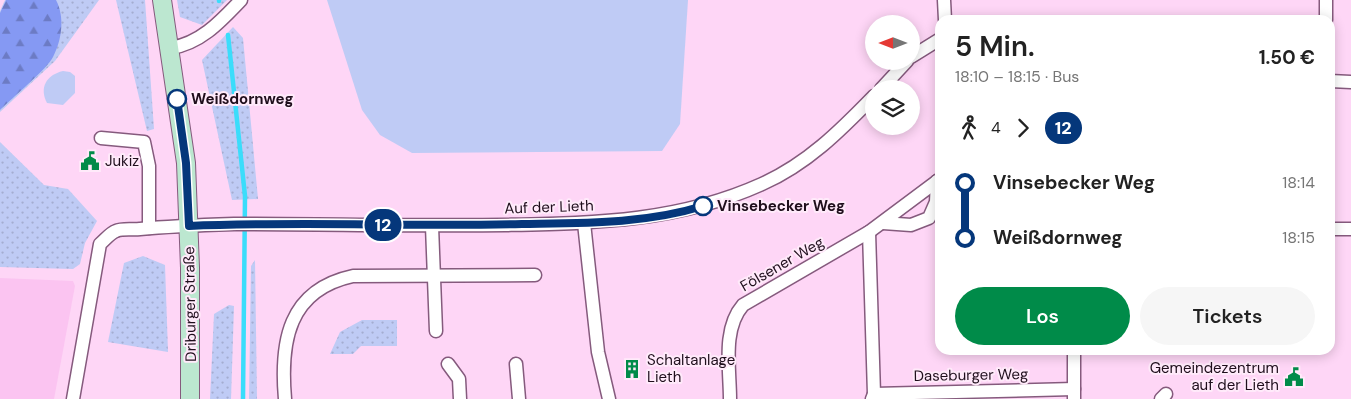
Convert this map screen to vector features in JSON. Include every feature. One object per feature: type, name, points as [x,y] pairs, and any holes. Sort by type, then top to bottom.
[{"type":"main road","name":"Driburger Straße","points":[[162,0],[171,48],[186,163],[189,226],[190,399]]},
{"type":"street","points":[[171,48],[185,46],[211,31],[240,0]]},
{"type":"street","points":[[944,0],[946,15]]},
{"type":"street","points":[[1326,0],[1326,15]]},
{"type":"street","points":[[920,51],[935,42]]},
{"type":"street","points":[[889,80],[899,70]]},
{"type":"street","points":[[1335,81],[1351,82]]},
{"type":"street","name":"Auf der Lieth","points":[[189,226],[246,224],[432,226],[584,223],[629,220],[692,210],[763,184],[804,160],[834,138],[865,105]]},
{"type":"street","points":[[101,138],[144,142],[149,166],[149,228]]},
{"type":"street","name":"Fölsener Weg","points":[[730,399],[730,327],[734,315],[743,305],[869,232],[935,182]]},
{"type":"street","name":"Fölsener Weg","points":[[883,222],[911,225],[929,218],[935,204]]},
{"type":"street","points":[[584,223],[598,352],[609,399]]},
{"type":"street","points":[[73,399],[100,244],[116,231],[189,226]]},
{"type":"street","points":[[432,226],[436,330]]},
{"type":"street","points":[[1335,229],[1351,229]]},
{"type":"street","points":[[869,232],[873,396]]},
{"type":"street","points":[[285,399],[282,370],[286,338],[295,315],[313,294],[336,280],[354,276],[535,275]]},
{"type":"street","points":[[1074,355],[1074,394]]},
{"type":"street","points":[[448,364],[459,379],[460,399]]},
{"type":"street","points":[[516,364],[518,399]]},
{"type":"street","name":"Daseburger Weg","points":[[873,396],[1074,394]]},
{"type":"shaded area","points":[[5,0],[99,0],[55,61],[0,112],[0,11]]},
{"type":"shaded area","points":[[116,0],[145,0],[154,129],[147,131]]},
{"type":"shaded area","points":[[177,0],[227,0],[202,25],[180,17]]},
{"type":"shaded area","points":[[327,0],[688,0],[680,124],[662,151],[412,153],[380,135],[362,110]]},
{"type":"shaded area","points":[[233,27],[243,38],[258,199],[232,200],[202,60]]},
{"type":"shaded area","points":[[63,71],[70,72],[75,76],[75,93],[63,105],[47,103],[44,87],[48,79]]},
{"type":"shaded area","points":[[0,142],[44,185],[68,189],[97,221],[85,243],[80,264],[73,269],[0,267]]},
{"type":"shaded area","points":[[143,256],[165,265],[168,352],[108,342],[124,263]]},
{"type":"shaded area","points":[[255,260],[257,399],[249,399],[251,266]]},
{"type":"shaded area","points":[[0,278],[73,281],[75,286],[54,399],[0,399]]},
{"type":"shaded area","points":[[229,305],[234,306],[231,399],[210,399],[214,314]]},
{"type":"shaded area","points":[[362,320],[397,320],[397,346],[361,346],[353,354],[330,354],[340,332]]},
{"type":"green space","points":[[6,0],[56,0],[61,14],[61,28],[59,43],[50,62],[0,110],[0,13]]},
{"type":"waterway","points":[[228,35],[245,196],[243,399]]},
{"type":"bus line","name":"12","points":[[177,99],[186,163],[189,226],[332,223],[432,226],[584,223],[666,215],[703,206]]},
{"type":"place","name":"Weißdornweg","points":[[177,99]]},
{"type":"place","name":"Jukiz","points":[[90,161]]},
{"type":"place","name":"Vinsebecker Weg","points":[[703,206]]},
{"type":"place","name":"Schaltanlage Lieth","points":[[632,369]]},
{"type":"place","name":"Gemeindezentrum auf der Lieth","points":[[1294,377]]}]
